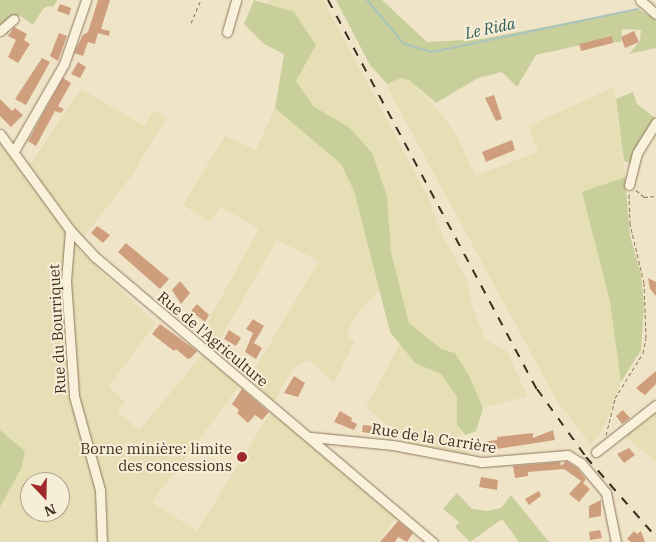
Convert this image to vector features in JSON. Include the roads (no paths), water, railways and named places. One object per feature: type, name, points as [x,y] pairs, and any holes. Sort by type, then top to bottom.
[{"type":"street","points":[[14,151],[64,64],[86,0]]},
{"type":"street","points":[[227,32],[236,0]]},
{"type":"street","points":[[640,0],[656,14]]},
{"type":"street","points":[[0,31],[14,19]]},
{"type":"street","points":[[629,183],[637,153],[656,123]]},
{"type":"street","name":"Rue de l'Agriculture","points":[[0,134],[70,230],[142,298],[311,437],[433,542]]},
{"type":"street","name":"Rue du Bourriquet","points":[[70,230],[66,281],[74,396],[100,490],[102,542]]},
{"type":"street","points":[[596,452],[656,405]]},
{"type":"street","name":"Rue de la Carrière","points":[[311,437],[393,445],[482,462],[568,455],[580,463],[606,493],[616,542]]},
{"type":"waterway","name":"Le Rida","points":[[367,0],[404,44],[432,52],[638,9]]},
{"type":"railway","points":[[328,0],[537,389],[586,457],[656,537]]},
{"type":"place","name":"Borne minière: limite des concessions","points":[[242,457]]}]
